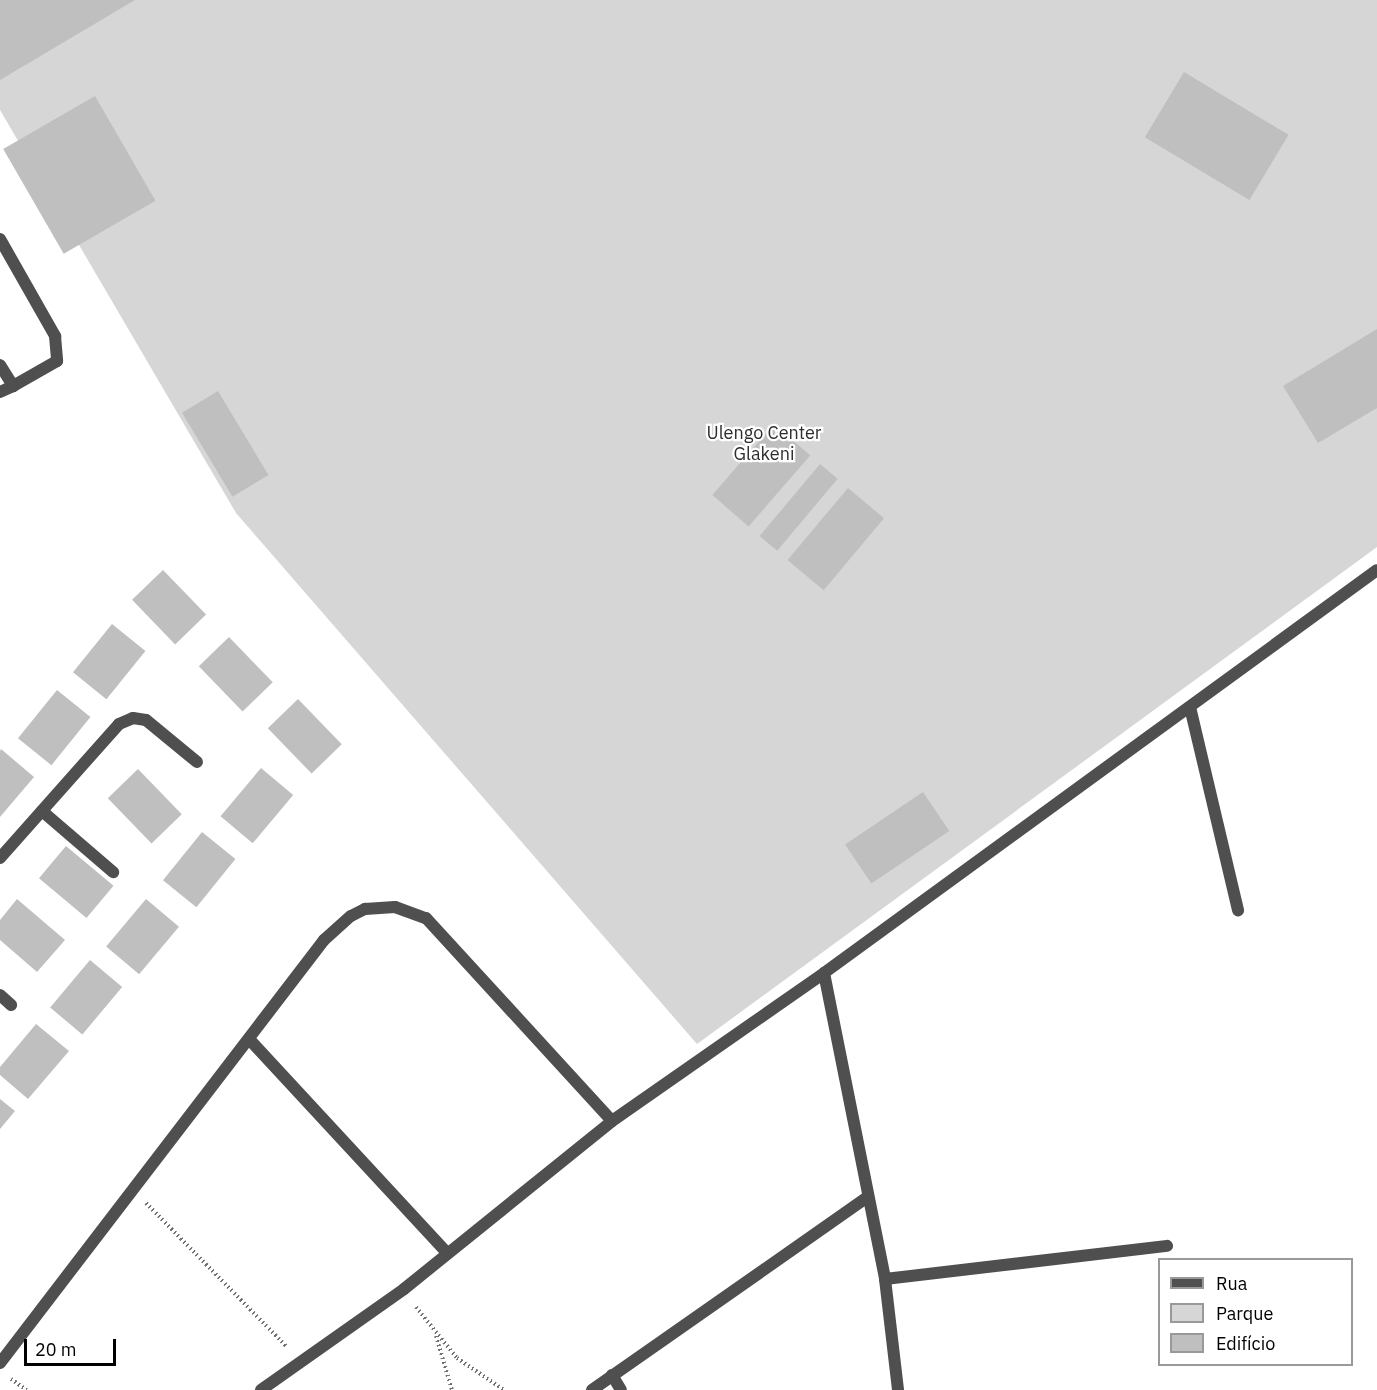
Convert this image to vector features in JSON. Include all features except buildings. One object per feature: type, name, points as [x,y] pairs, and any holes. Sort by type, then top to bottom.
[{"type":"street","points":[[0,239],[55,336],[57,361],[0,392]]},
{"type":"street","points":[[0,365],[13,386]]},
{"type":"street","points":[[261,1390],[300,1360],[404,1289],[612,1121],[824,973],[1377,570]]},
{"type":"street","points":[[1190,707],[1238,910]]},
{"type":"street","points":[[0,858],[119,724],[133,718],[146,720],[197,762]]},
{"type":"street","points":[[42,811],[113,872]]},
{"type":"street","points":[[0,1363],[337,927],[365,909],[403,909],[426,918],[443,933],[612,1121]]},
{"type":"street","points":[[824,973],[885,1279],[898,1390]]},
{"type":"street","points":[[0,995],[11,1005]]},
{"type":"street","points":[[249,1039],[447,1253]]},
{"type":"street","points":[[592,1390],[868,1197]]},
{"type":"street","points":[[885,1279],[1167,1246]]},
{"type":"street","points":[[612,1376],[621,1390]]},
{"type":"path","points":[[133,1190],[300,1360]]},
{"type":"path","points":[[404,1289],[436,1335],[472,1370],[504,1390]]},
{"type":"path","points":[[436,1335],[452,1390]]},
{"type":"green space","name":"Ulengo Center Glakeni","points":[[0,0],[1377,0],[1377,547],[697,1044],[236,513],[0,110]]}]
